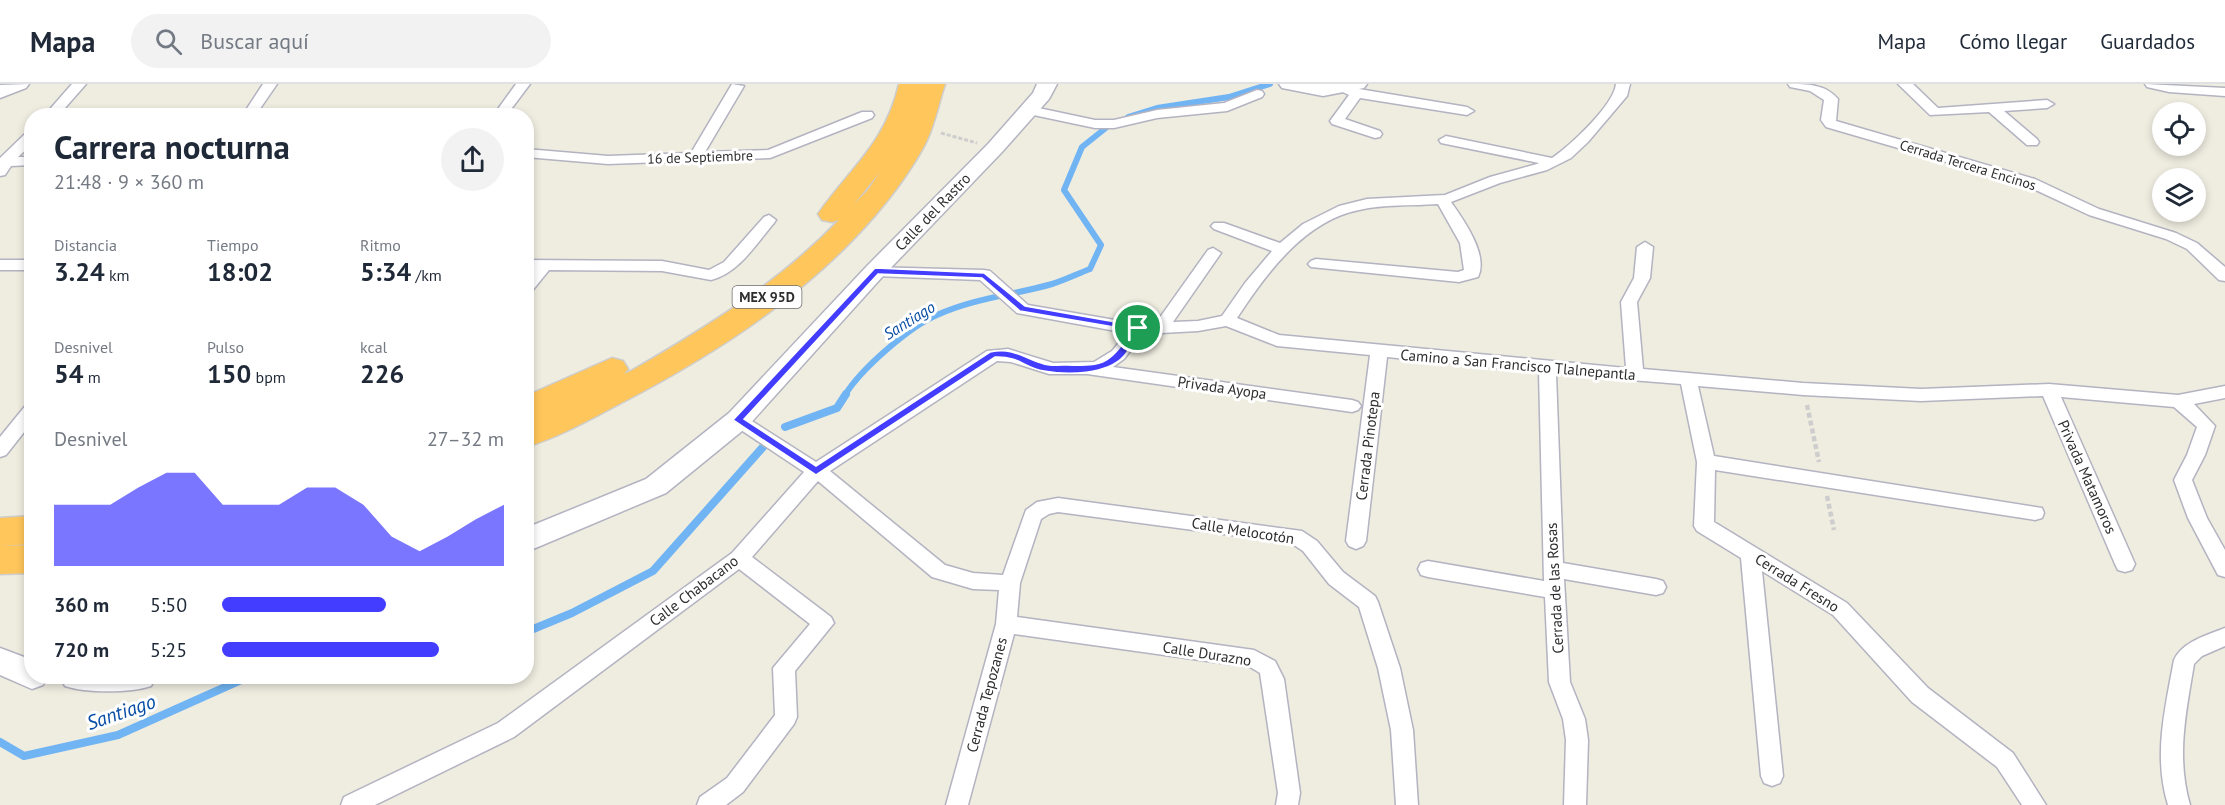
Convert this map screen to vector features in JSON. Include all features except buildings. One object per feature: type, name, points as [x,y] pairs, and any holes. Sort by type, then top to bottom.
[{"type":"highway","name":"MEX 95D","points":[[534,406],[655,346],[703,317],[780,262],[825,223],[858,183],[892,135],[903,112],[911,84]]},
{"type":"highway","name":"MEX 95D","points":[[534,432],[565,419],[628,386],[711,338],[800,274],[833,245],[887,184],[919,135],[930,107],[933,84]]},
{"type":"highway","points":[[0,532],[24,530]]},
{"type":"highway","points":[[0,561],[24,560]]},
{"type":"main road","points":[[0,92],[19,84]]},
{"type":"main road","name":"Calle del Rastro","points":[[534,539],[656,486],[738,420],[875,271],[995,148],[1042,95],[1047,84]]},
{"type":"main road","points":[[1289,84],[1323,90],[1352,88]]},
{"type":"main road","points":[[0,661],[24,672]]},
{"type":"street","points":[[57,108],[79,84]]},
{"type":"street","points":[[254,108],[270,84]]},
{"type":"street","points":[[505,108],[523,84]]},
{"type":"street","points":[[875,271],[984,275],[1023,309],[1138,328],[1198,326],[1227,320],[1250,285],[1282,249],[1322,219],[1343,209],[1366,204],[1442,200],[1494,180],[1554,163],[1571,152],[1622,93],[1623,84]]},
{"type":"street","name":"Cerrada Tercera Encinos","points":[[1795,84],[1815,87],[1827,93],[1831,99],[1827,120],[1831,124],[2030,182],[2094,212],[2171,236],[2192,246],[2225,276]]},
{"type":"street","points":[[1905,84],[1935,112],[2047,104]]},
{"type":"street","points":[[2152,84],[2169,88],[2225,92]]},
{"type":"street","points":[[695,158],[737,86]]},
{"type":"street","points":[[1375,134],[1337,122],[1352,88],[1467,111]]},
{"type":"street","points":[[1029,110],[1095,124],[1114,124],[1157,114],[1227,107],[1257,94]]},
{"type":"street","points":[[1993,108],[2032,142]]},
{"type":"street","name":"16 de Septiembre","points":[[534,154],[608,160],[770,154],[867,116]]},
{"type":"street","points":[[1446,140],[1554,163]]},
{"type":"street","points":[[2,165],[24,143]]},
{"type":"street","points":[[2,165],[24,162]]},
{"type":"street","points":[[1316,264],[1458,277],[1472,273],[1473,265],[1464,232],[1442,200]]},
{"type":"street","points":[[534,265],[662,266],[711,275],[729,265],[769,220]]},
{"type":"street","points":[[1219,226],[1282,249]]},
{"type":"street","points":[[1635,375],[1629,302],[1642,278],[1645,247]]},
{"type":"street","points":[[1160,329],[1213,253]]},
{"type":"street","points":[[0,265],[24,264]]},
{"type":"street","points":[[534,278],[545,265]]},
{"type":"street","name":"Camino a San Francisco Tlalnepantla","points":[[1227,320],[1277,340],[1379,352],[1803,389],[1921,395],[2049,390],[2178,401],[2225,392]]},
{"type":"street","name":"Calle Chabacano","points":[[352,805],[506,730],[739,558],[816,471],[993,354],[1011,353],[1044,368],[1091,369],[1110,363],[1121,354],[1138,328]]},
{"type":"street","name":"Cerrada Pinotepa","points":[[1356,541],[1379,352]]},
{"type":"street","name":"Cerrada de las Rosas","points":[[1547,367],[1552,569],[1559,680],[1564,701],[1573,718],[1576,740],[1575,805]]},
{"type":"street","name":"Privada Ayopa","points":[[1091,369],[1352,406]]},
{"type":"street","name":"Cerrada Fresno","points":[[1688,379],[1706,462],[1704,526],[1840,609],[1920,694],[2005,760],[2035,805]]},
{"type":"street","name":"Privada Matamoros","points":[[2049,390],[2125,564]]},
{"type":"street","points":[[2178,401],[2206,426],[2196,455],[2183,480],[2198,519],[2225,569]]},
{"type":"street","points":[[0,450],[24,420]]},
{"type":"street","points":[[738,420],[834,483],[939,571],[973,581],[1010,583]]},
{"type":"street","points":[[1706,462],[2035,513]]},
{"type":"street","name":"Calle Melocotón","points":[[1010,583],[1033,515],[1044,507],[1058,504],[1295,536],[1310,546],[1336,578],[1368,602],[1389,668],[1402,729],[1407,805]]},
{"type":"street","points":[[1750,554],[1772,776]]},
{"type":"street","points":[[708,805],[735,785],[786,717],[784,668],[824,623],[739,558]]},
{"type":"street","points":[[1428,569],[1555,591]]},
{"type":"street","points":[[1552,569],[1656,587]]},
{"type":"street","name":"Cerrada Tepozanes","points":[[957,805],[1006,624],[1010,583]]},
{"type":"street","name":"Calle Durazno","points":[[1006,624],[1254,659],[1268,667],[1273,679],[1289,793],[1287,805]]},
{"type":"street","points":[[2179,805],[2172,788],[2169,760],[2184,660],[2195,650],[2225,637]]},
{"type":"path","points":[[937,132],[995,148]]},
{"type":"waterway","name":"Santiago","points":[[1128,117],[1157,108],[1229,97],[1270,84]]},
{"type":"waterway","name":"Santiago","points":[[845,395],[874,361],[913,329],[937,315],[965,305],[1052,284],[1090,269],[1101,245],[1064,190],[1082,147],[1112,123]]},
{"type":"waterway","name":"Santiago","points":[[785,427],[837,408],[846,394]]},
{"type":"waterway","name":"Santiago","points":[[534,629],[572,613],[653,571],[763,447]]},
{"type":"waterway","name":"Santiago","points":[[0,742],[24,756],[118,735],[232,684]]},
{"type":"route","points":[[875,271],[984,275],[1023,309],[1138,328],[1121,354],[1110,363],[1091,369],[1044,368],[1011,353],[993,354],[816,471],[738,420],[875,271]]}]
